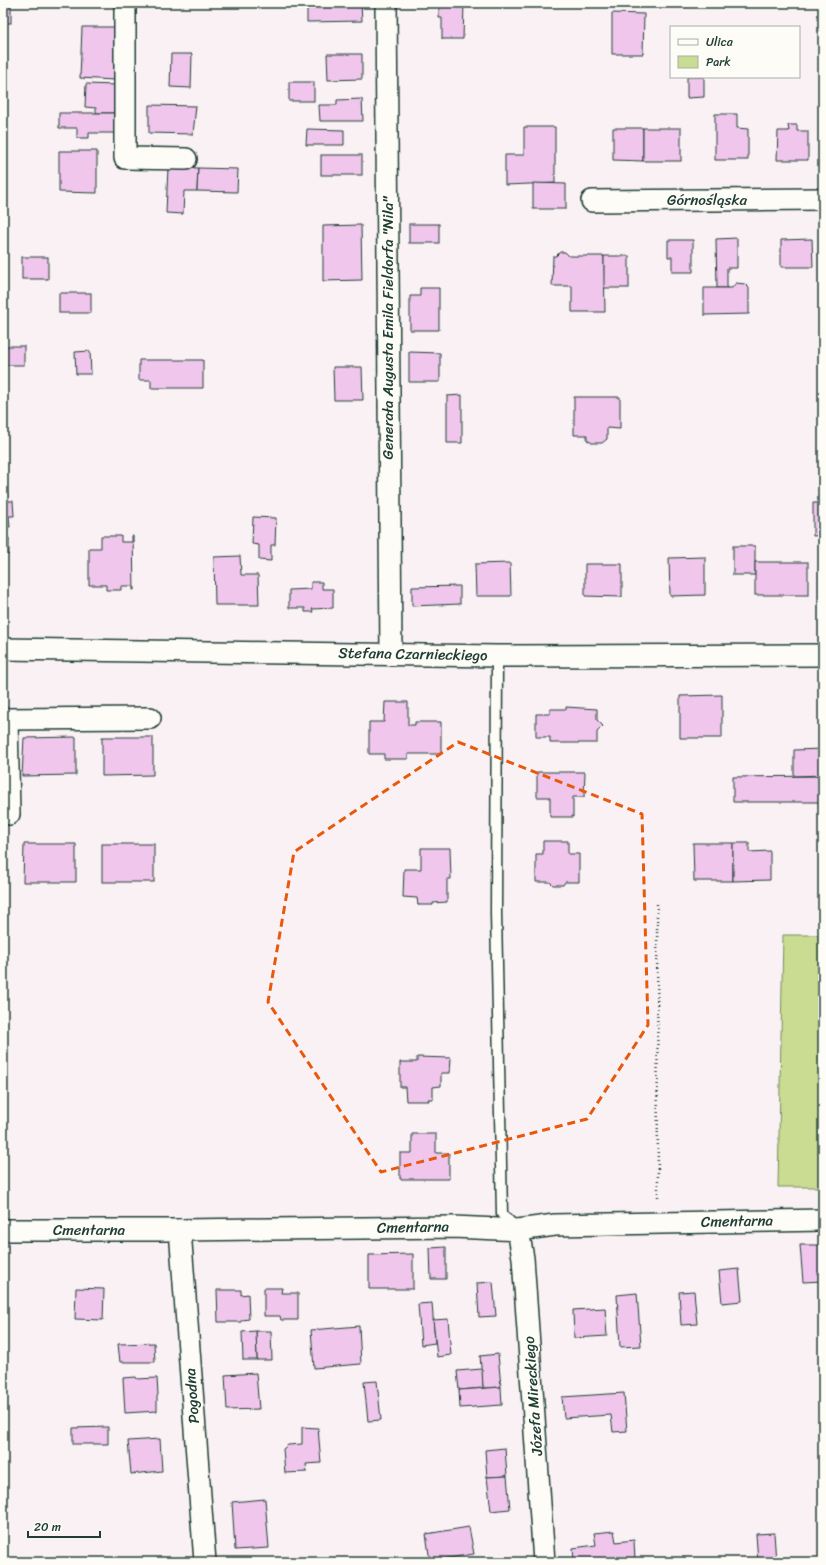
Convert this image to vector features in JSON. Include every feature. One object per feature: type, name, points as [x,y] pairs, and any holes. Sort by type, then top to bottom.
[{"type":"street","points":[[125,3],[125,158],[186,159]]},
{"type":"street","name":"Generała Augusta Emila Fieldorfa \"Nila\"","points":[[386,3],[391,654]]},
{"type":"street","name":"Górnośląska","points":[[592,201],[823,199]]},
{"type":"street","name":"Stefana Czarnieckiego","points":[[3,649],[497,656],[823,655]]},
{"type":"street","points":[[9,814],[5,719],[150,718]]},
{"type":"street","name":"Cmentarna","points":[[3,1230],[453,1227],[518,1230],[555,1225],[823,1220]]},
{"type":"street","name":"Pogodna","points":[[180,1230],[205,1562]]},
{"type":"street","name":"Józefa Mireckiego","points":[[518,1230],[523,1258],[544,1562]]},
{"type":"lane","points":[[497,656],[496,913],[502,1214],[518,1230]]},
{"type":"path","points":[[657,904],[658,1223]]},
{"type":"highlighted area","points":[[458,742],[642,814],[648,1025],[587,1119],[381,1172],[268,1002],[294,852]]},
{"type":"green space","points":[[783,935],[823,935],[823,1187],[778,1187]]},
{"type":"building","points":[[3,3],[11,3],[11,23],[3,23]]},
{"type":"building","points":[[57,3],[81,3],[81,5],[57,5]]},
{"type":"building","points":[[361,3],[362,21],[307,22],[307,4]]},
{"type":"building","points":[[439,3],[464,3],[463,39],[442,39],[442,18],[439,18]]},
{"type":"building","points":[[612,13],[644,14],[643,54],[612,54]]},
{"type":"building","points":[[82,27],[116,27],[114,80],[80,78]]},
{"type":"building","points":[[171,54],[192,54],[191,88],[170,87]]},
{"type":"building","points":[[327,54],[362,54],[362,79],[328,80]]},
{"type":"building","points":[[687,78],[704,78],[704,97],[687,98]]},
{"type":"building","points":[[289,82],[314,82],[314,101],[289,101]]},
{"type":"building","points":[[86,84],[115,85],[114,113],[96,113],[96,108],[85,107]]},
{"type":"building","points":[[362,99],[363,121],[320,121],[319,105],[337,105],[337,100]]},
{"type":"building","points":[[149,105],[196,106],[193,134],[149,133]]},
{"type":"building","points":[[59,113],[114,113],[114,133],[89,133],[89,138],[77,138],[77,128],[59,128]]},
{"type":"building","points":[[715,114],[737,114],[737,128],[748,129],[748,160],[715,160]]},
{"type":"building","points":[[788,125],[797,125],[797,131],[808,131],[808,160],[777,160],[778,131],[789,131]]},
{"type":"building","points":[[524,127],[555,127],[555,183],[505,185],[505,155],[524,155]]},
{"type":"building","points":[[613,128],[643,128],[643,161],[613,160]]},
{"type":"building","points":[[643,128],[681,128],[681,161],[643,161]]},
{"type":"building","points":[[307,129],[344,130],[344,145],[306,145]]},
{"type":"building","points":[[59,151],[97,151],[97,193],[59,192]]},
{"type":"building","points":[[321,155],[362,155],[362,175],[321,175]]},
{"type":"building","points":[[168,167],[198,168],[197,191],[184,191],[183,214],[166,213]]},
{"type":"building","points":[[198,168],[238,169],[237,192],[197,191]]},
{"type":"building","points":[[533,183],[566,184],[566,209],[533,209]]},
{"type":"building","points":[[409,224],[439,224],[439,243],[409,243]]},
{"type":"building","points":[[361,225],[362,280],[323,281],[323,226]]},
{"type":"building","points":[[737,238],[737,268],[727,268],[727,288],[717,288],[716,239]]},
{"type":"building","points":[[812,239],[813,267],[781,267],[781,240]]},
{"type":"building","points":[[668,240],[693,240],[693,272],[672,272],[672,257],[668,257]]},
{"type":"building","points":[[560,252],[565,252],[569,256],[604,256],[605,312],[572,312],[572,286],[552,286],[553,256],[556,256]]},
{"type":"building","points":[[604,256],[629,256],[629,288],[604,288]]},
{"type":"building","points":[[22,257],[48,257],[48,279],[22,279]]},
{"type":"building","points":[[736,283],[745,284],[749,288],[749,314],[704,315],[704,288],[732,288]]},
{"type":"building","points":[[420,288],[439,288],[439,330],[410,330],[410,296],[420,296]]},
{"type":"building","points":[[59,293],[91,293],[91,313],[59,313]]},
{"type":"building","points":[[3,346],[24,346],[24,365],[3,365]]},
{"type":"building","points":[[90,351],[91,374],[76,374],[75,352]]},
{"type":"building","points":[[409,352],[440,353],[440,382],[409,382]]},
{"type":"building","points":[[139,360],[203,360],[203,388],[151,388],[151,380],[139,380]]},
{"type":"building","points":[[333,367],[362,367],[363,400],[334,400]]},
{"type":"building","points":[[462,395],[462,443],[447,443],[447,396]]},
{"type":"building","points":[[574,397],[620,397],[620,429],[607,428],[607,439],[602,443],[592,443],[587,440],[587,435],[574,435]]},
{"type":"building","points":[[3,491],[7,491],[8,501],[13,501],[14,516],[9,516],[10,527],[3,527]]},
{"type":"building","points":[[813,503],[823,503],[823,535],[813,536]]},
{"type":"building","points":[[253,517],[276,518],[275,545],[271,545],[271,561],[259,560],[259,545],[252,544]]},
{"type":"building","points":[[101,536],[121,536],[121,542],[132,542],[133,536],[134,590],[133,586],[121,586],[121,590],[106,590],[106,585],[89,585],[89,548],[101,548]]},
{"type":"building","points":[[9,538],[9,554],[3,556],[3,539]]},
{"type":"building","points":[[733,546],[755,546],[755,575],[733,575]]},
{"type":"building","points":[[240,556],[241,575],[258,575],[259,605],[215,605],[214,557]]},
{"type":"building","points":[[705,557],[705,595],[670,596],[669,558]]},
{"type":"building","points":[[755,562],[808,562],[808,595],[755,595]]},
{"type":"building","points":[[510,563],[511,596],[476,596],[475,564]]},
{"type":"building","points":[[585,564],[622,564],[622,597],[585,596]]},
{"type":"building","points":[[311,582],[322,582],[322,589],[333,589],[333,608],[312,609],[313,612],[305,612],[305,608],[289,608],[289,590],[311,589]]},
{"type":"building","points":[[460,586],[460,604],[412,606],[412,587]]},
{"type":"building","points":[[722,695],[722,738],[680,738],[680,696]]},
{"type":"building","points":[[385,702],[408,702],[408,725],[415,725],[415,722],[441,722],[441,754],[408,754],[408,759],[384,759],[384,754],[369,754],[369,722],[384,722]]},
{"type":"building","points":[[566,707],[597,709],[597,720],[603,726],[597,732],[597,743],[550,743],[550,737],[536,737],[536,714],[550,714],[550,709],[566,709]]},
{"type":"building","points":[[76,737],[76,775],[22,776],[24,738]]},
{"type":"building","points":[[102,737],[153,737],[153,775],[102,776]]},
{"type":"building","points":[[823,749],[823,775],[794,776],[794,750]]},
{"type":"building","points":[[537,772],[585,772],[584,797],[573,797],[573,817],[550,817],[550,797],[537,797]]},
{"type":"building","points":[[823,776],[823,802],[733,802],[733,777]]},
{"type":"building","points":[[543,841],[568,841],[568,854],[579,854],[579,882],[565,882],[563,885],[553,885],[550,882],[536,882],[536,854],[543,854]]},
{"type":"building","points":[[693,843],[733,843],[733,881],[694,881]]},
{"type":"building","points":[[733,843],[749,843],[749,852],[770,851],[770,880],[733,881]]},
{"type":"building","points":[[24,844],[76,844],[76,882],[23,882]]},
{"type":"building","points":[[102,844],[154,844],[154,882],[102,882]]},
{"type":"building","points":[[421,848],[450,848],[451,879],[447,879],[447,902],[433,903],[433,905],[418,905],[417,898],[403,897],[404,869],[421,869]]},
{"type":"building","points":[[417,1057],[451,1058],[450,1073],[441,1073],[441,1086],[433,1087],[433,1099],[428,1099],[429,1101],[406,1101],[405,1087],[400,1087],[400,1062],[417,1062]]},
{"type":"building","points":[[412,1134],[436,1134],[436,1153],[449,1153],[449,1179],[400,1179],[400,1153],[412,1153]]},
{"type":"building","points":[[800,1245],[823,1245],[823,1281],[803,1282]]},
{"type":"building","points":[[446,1247],[446,1279],[431,1279],[430,1248]]},
{"type":"building","points":[[413,1254],[413,1289],[369,1289],[369,1255]]},
{"type":"building","points":[[739,1269],[742,1301],[722,1303],[719,1271]]},
{"type":"building","points":[[493,1282],[496,1316],[479,1317],[477,1283]]},
{"type":"building","points":[[76,1288],[104,1289],[103,1320],[75,1319]]},
{"type":"building","points":[[264,1288],[282,1288],[281,1293],[298,1293],[298,1320],[281,1320],[280,1316],[264,1316]]},
{"type":"building","points":[[217,1290],[241,1290],[241,1295],[248,1294],[249,1319],[242,1320],[241,1322],[218,1322]]},
{"type":"building","points":[[694,1291],[697,1324],[681,1325],[679,1292]]},
{"type":"building","points":[[637,1293],[641,1346],[620,1347],[617,1295]]},
{"type":"building","points":[[432,1303],[435,1343],[421,1345],[418,1304]]},
{"type":"building","points":[[605,1308],[607,1336],[574,1338],[573,1310]]},
{"type":"building","points":[[448,1319],[451,1355],[437,1357],[433,1320]]},
{"type":"building","points":[[359,1326],[361,1364],[314,1368],[311,1330]]},
{"type":"building","points":[[256,1331],[271,1331],[272,1360],[257,1360]]},
{"type":"building","points":[[256,1331],[257,1360],[243,1360],[242,1332]]},
{"type":"building","points":[[154,1343],[155,1362],[120,1362],[118,1344]]},
{"type":"building","points":[[498,1354],[501,1387],[483,1388],[480,1356]]},
{"type":"building","points":[[482,1369],[483,1388],[459,1390],[457,1371]]},
{"type":"building","points":[[256,1373],[259,1409],[227,1410],[225,1375]]},
{"type":"building","points":[[136,1377],[137,1379],[157,1378],[157,1411],[125,1413],[123,1378]]},
{"type":"building","points":[[377,1381],[381,1420],[368,1421],[364,1382]]},
{"type":"building","points":[[501,1387],[502,1405],[460,1408],[459,1390]]},
{"type":"building","points":[[624,1393],[627,1431],[613,1432],[611,1415],[564,1418],[562,1397]]},
{"type":"building","points":[[108,1427],[108,1444],[73,1444],[73,1428]]},
{"type":"building","points":[[302,1427],[318,1428],[321,1463],[306,1464],[307,1472],[285,1473],[283,1449],[288,1445],[302,1444]]},
{"type":"building","points":[[160,1439],[162,1471],[131,1474],[128,1441]]},
{"type":"building","points":[[505,1448],[507,1476],[487,1477],[485,1450]]},
{"type":"building","points":[[507,1476],[510,1509],[491,1511],[487,1477]]},
{"type":"building","points":[[265,1499],[269,1548],[235,1550],[232,1502]]},
{"type":"building","points":[[469,1527],[474,1554],[430,1561],[426,1534]]},
{"type":"building","points":[[614,1531],[616,1542],[634,1540],[635,1560],[621,1562],[574,1562],[573,1548],[596,1545],[594,1533]]},
{"type":"building","points":[[774,1533],[776,1562],[758,1562],[756,1534]]}]
